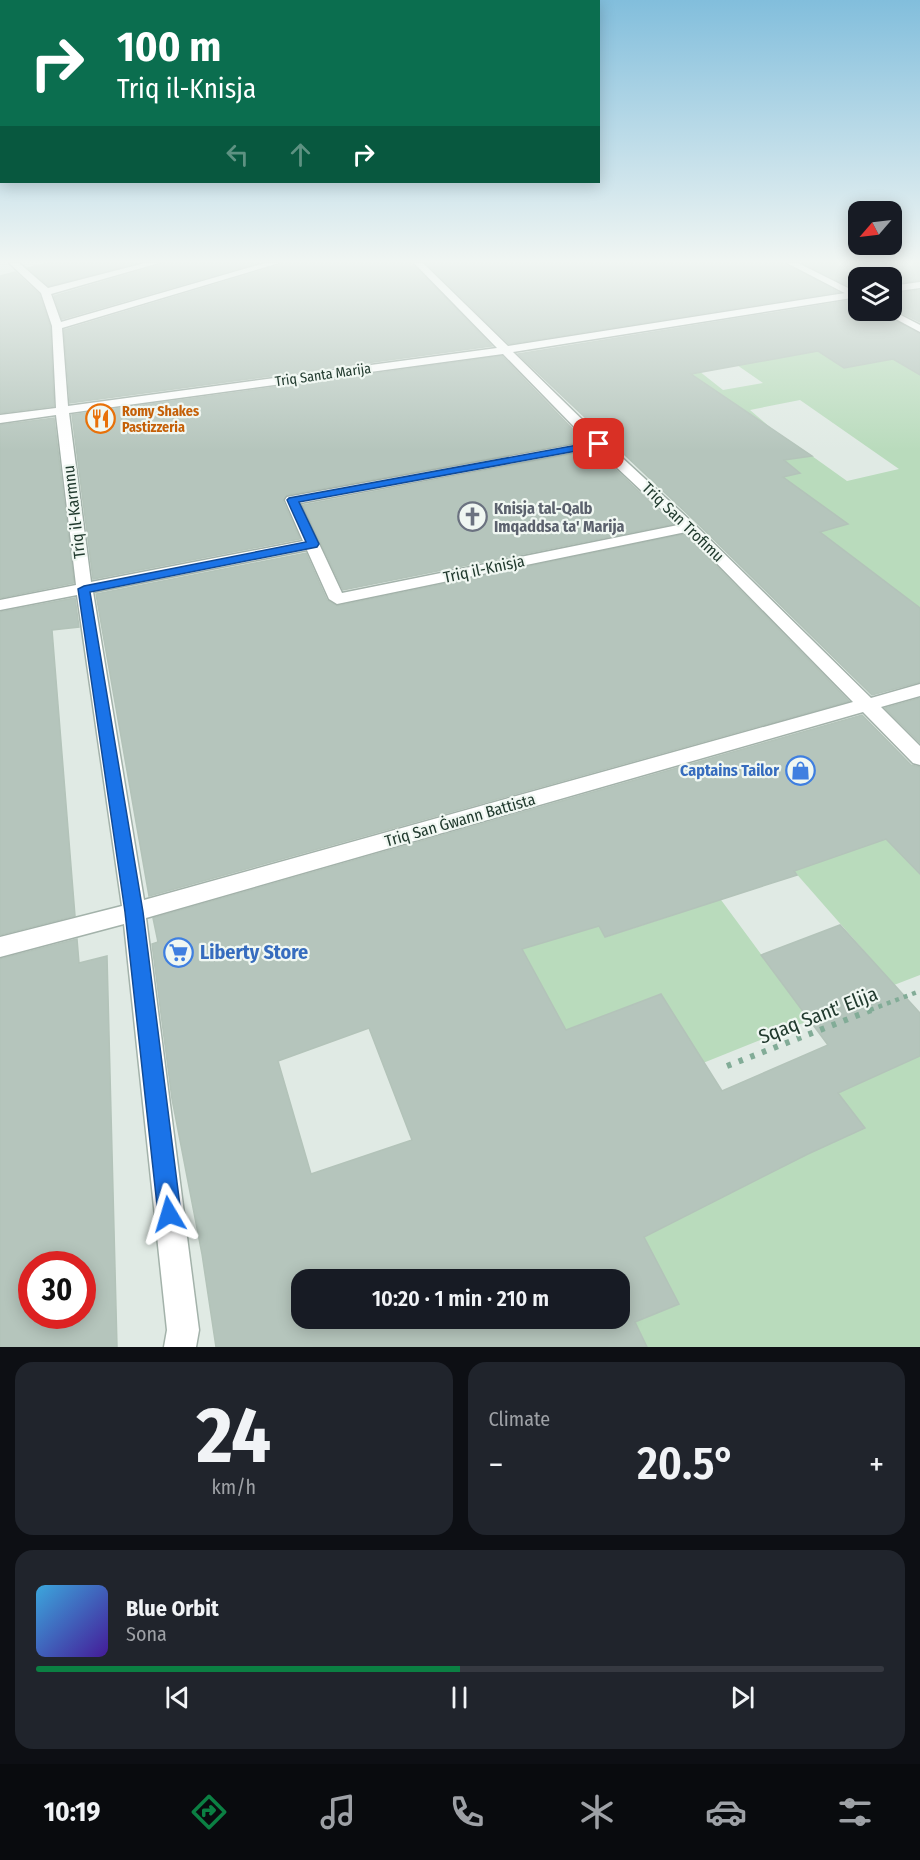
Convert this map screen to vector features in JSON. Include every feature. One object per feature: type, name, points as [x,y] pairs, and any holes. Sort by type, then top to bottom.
[{"type":"street","name":"Triq il-Karmnu","points":[[57,326],[62,410],[84,589],[134,912],[183,1330],[180,1347]]},
{"type":"street","name":"Triq San Trofimu","points":[[482,326],[599,444],[689,527],[869,704],[920,758]]},
{"type":"street","name":"Triq Santa Marija","points":[[0,419],[506,350],[660,326]]},
{"type":"street","name":"Triq il-Knisja","points":[[599,444],[292,500],[337,599],[689,527]]},
{"type":"street","points":[[0,605],[313,544]]},
{"type":"street","name":"Triq San Ġwann Battista","points":[[0,947],[134,912],[920,690]]},
{"type":"path","name":"Sqaq Sant' Elija","points":[[727,1066],[920,991]]},
{"type":"green space","points":[[857,333],[829,358],[844,368],[893,359],[920,375],[920,608],[820,532],[775,479],[800,473],[784,460],[812,456],[847,481],[899,469],[800,400],[750,410],[772,429],[629,383],[699,371],[723,390],[763,383],[724,356]]},
{"type":"green space","points":[[886,839],[920,874],[920,975],[894,985],[794,871]]},
{"type":"green space","points":[[713,889],[788,991],[878,993],[703,1063],[661,994],[566,1030],[509,926],[555,912],[569,935],[599,926],[606,937],[668,917]]},
{"type":"green space","points":[[920,1056],[920,1347],[647,1347],[635,1322],[679,1304],[644,1237],[808,1154],[838,1093]]},
{"type":"building","points":[[0,326],[50,326],[54,406],[0,413]]},
{"type":"building","points":[[78,326],[473,326],[492,346],[70,403],[64,330]]},
{"type":"building","points":[[490,326],[624,326],[509,344]]},
{"type":"building","points":[[693,326],[905,326],[920,334],[920,375],[893,359],[844,368],[818,351],[691,374],[812,456],[784,460],[800,473],[783,477],[848,524],[820,532],[920,608],[920,682],[872,695],[696,522],[518,354]]},
{"type":"building","points":[[502,356],[584,441],[287,495],[283,501],[300,539],[93,579],[72,415]]},
{"type":"building","points":[[54,418],[74,583],[0,598],[0,425]]},
{"type":"building","points":[[595,450],[673,524],[343,590],[303,505]]},
{"type":"building","points":[[685,534],[849,701],[149,896],[96,594],[306,553],[327,600],[337,606]]},
{"type":"building","points":[[75,598],[79,627],[52,630],[75,916],[0,935],[0,612]]},
{"type":"building","points":[[920,698],[920,743],[885,708]]},
{"type":"building","points":[[862,715],[911,765],[920,767],[920,874],[886,839],[794,871],[797,875],[605,937],[599,926],[522,949],[566,1030],[661,994],[722,1091],[828,1045],[761,955],[840,925],[920,1013],[920,1056],[838,1093],[865,1128],[808,1154],[644,1237],[679,1304],[635,1322],[647,1347],[216,1347],[202,1254],[172,1099],[152,944],[158,942],[153,918]],"holes":[[[369,1028],[412,1140],[311,1174],[278,1061]]]},
{"type":"building","points":[[77,939],[79,963],[107,956],[117,1347],[0,1347],[0,959]]},
{"type":"place","name":"Romy Shakes Pastizzeria","points":[[101,419]]},
{"type":"place","name":"Knisja tal-Qalb Imqaddsa ta' Marija","points":[[473,517]]},
{"type":"place","name":"Captains Tailor","points":[[800,770]]},
{"type":"place","name":"Liberty Store","points":[[179,952]]},
{"type":"route","points":[[169,1214],[134,912],[84,589],[313,544],[292,500],[599,444]]}]
